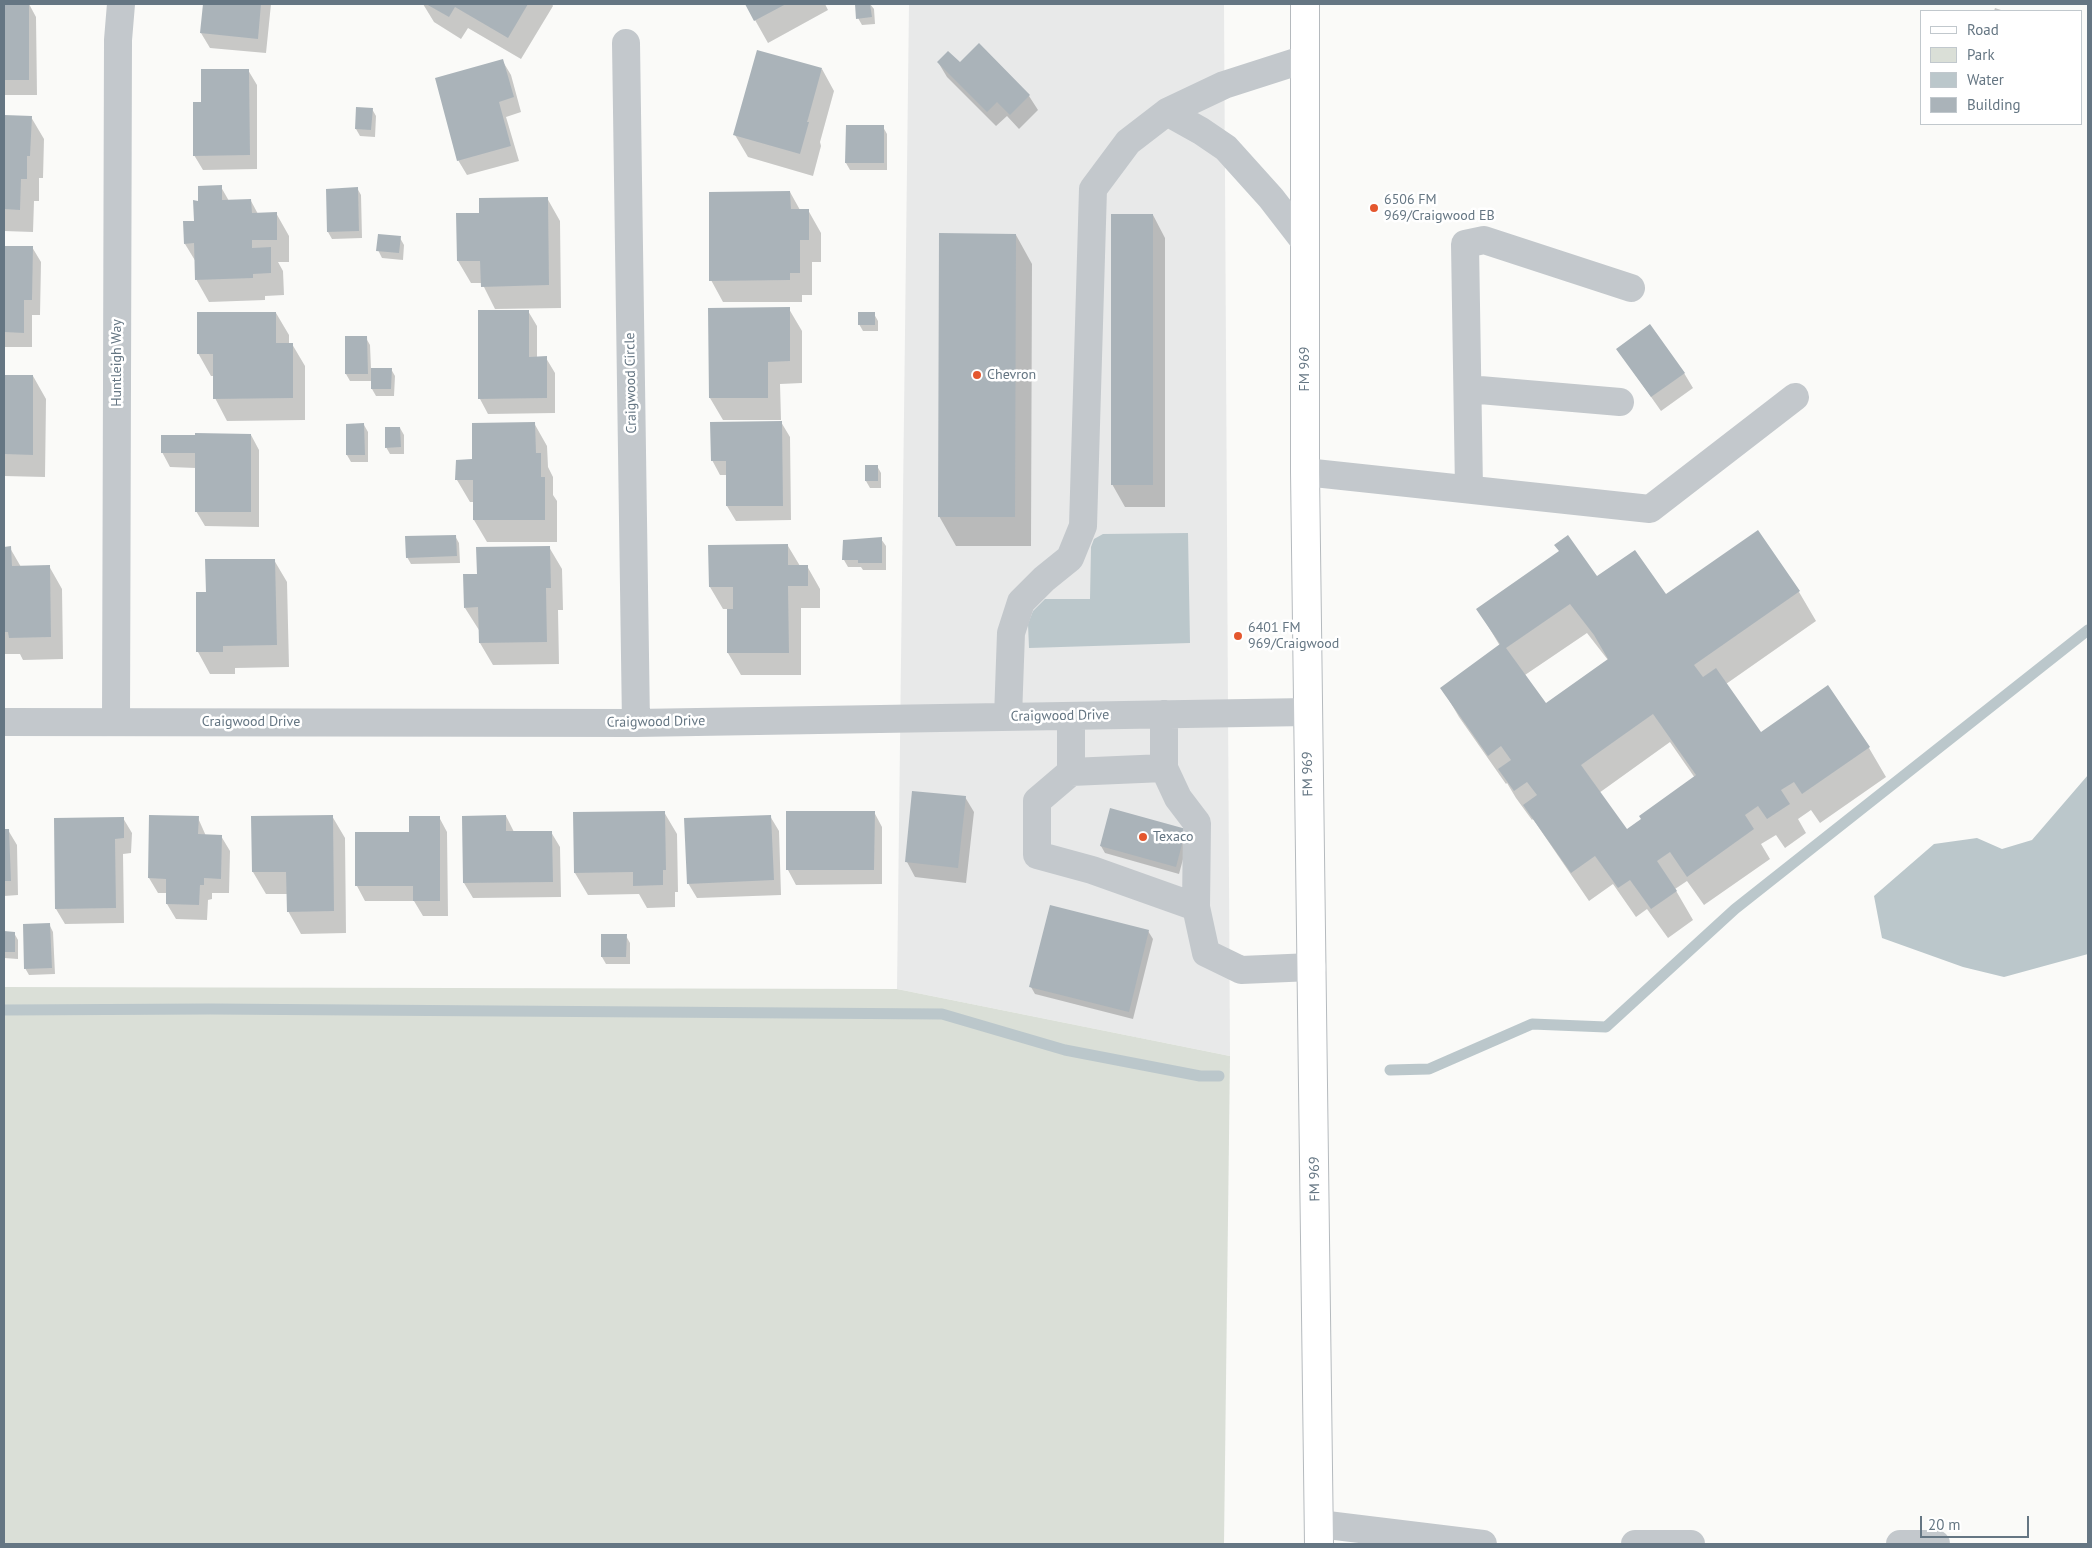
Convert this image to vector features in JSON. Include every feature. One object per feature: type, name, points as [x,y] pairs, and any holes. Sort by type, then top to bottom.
[{"type":"main road","name":"FM 969","points":[[1305,4],[1307,712],[1319,1534]]},
{"type":"street","name":"Huntleigh Way","points":[[116,722],[118,40],[121,4]]},
{"type":"street","name":"Craigwood Circle","points":[[626,43],[636,723]]},
{"type":"street","points":[[1008,717],[1011,633],[1021,602],[1044,579],[1070,558],[1083,526],[1093,189],[1128,142],[1167,112],[1224,86],[1305,59]]},
{"type":"street","points":[[1167,112],[1226,148],[1271,198],[1305,242]]},
{"type":"street","points":[[1469,489],[1465,244],[1484,240],[1631,288]]},
{"type":"street","points":[[1468,389],[1620,402]]},
{"type":"street","points":[[1305,472],[1650,509],[1795,397]]},
{"type":"street","name":"Craigwood Drive","points":[[4,722],[636,723],[1307,712]]},
{"type":"street","points":[[1164,714],[1164,768],[1178,798],[1197,823],[1196,908],[1206,953],[1241,970],[1312,966]]},
{"type":"street","points":[[1071,716],[1071,772]]},
{"type":"street","points":[[1164,768],[1071,772],[1037,801],[1037,855],[1092,870],[1196,908]]},
{"type":"street","points":[[1319,1534],[1483,1544]]},
{"type":"street","points":[[1635,1544],[1691,1544]]},
{"type":"street","points":[[1900,1544],[1936,1544]]},
{"type":"shaded area","points":[[909,4],[1224,4],[1230,1056],[897,989]]},
{"type":"green space","points":[[4,987],[897,989],[1230,1056],[1224,1544],[4,1544]]},
{"type":"water","points":[[1188,533],[1190,643],[1029,648],[1028,624],[1033,611],[1045,599],[1090,599],[1091,547],[1094,539],[1103,534]]},
{"type":"water","points":[[2088,775],[2088,954],[2004,977],[1963,967],[1882,938],[1874,896],[1934,844],[1977,838],[2002,849],[2032,840]]},
{"type":"building","points":[[4,4],[29,4],[29,80],[4,80]]},
{"type":"building","points":[[203,4],[261,4],[258,39],[200,33]]},
{"type":"building","points":[[426,4],[528,4],[508,38],[455,7],[449,17]]},
{"type":"building","points":[[745,4],[786,4],[754,21]]},
{"type":"building","points":[[855,4],[870,4],[872,17],[856,19]]},
{"type":"building","points":[[979,43],[1030,95],[1010,115],[997,102],[987,112],[937,62],[948,51],[960,62]]},
{"type":"building","points":[[757,50],[822,68],[800,154],[733,135]]},
{"type":"building","points":[[503,59],[514,97],[499,102],[511,146],[457,161],[435,78]]},
{"type":"building","points":[[201,69],[249,69],[250,155],[193,156],[193,102],[201,102]]},
{"type":"building","points":[[356,107],[373,108],[371,130],[355,129]]},
{"type":"building","points":[[4,115],[32,116],[30,156],[27,156],[27,179],[21,179],[20,210],[4,209]]},
{"type":"building","points":[[846,125],[884,125],[884,163],[845,163]]},
{"type":"building","points":[[222,185],[222,200],[251,199],[252,213],[277,212],[277,240],[252,240],[252,248],[271,247],[271,273],[253,274],[253,278],[195,280],[194,243],[184,244],[183,221],[194,221],[193,200],[198,201],[198,186]]},
{"type":"building","points":[[358,187],[359,231],[327,232],[326,189]]},
{"type":"building","points":[[790,191],[791,209],[809,209],[809,240],[800,240],[800,273],[790,273],[790,280],[709,281],[709,192]]},
{"type":"building","points":[[548,197],[549,285],[481,287],[480,261],[457,261],[456,213],[479,213],[479,198]]},
{"type":"building","points":[[1111,214],[1153,214],[1153,485],[1111,485]]},
{"type":"building","name":"Chevron","points":[[939,233],[1016,234],[1015,517],[938,517]]},
{"type":"building","points":[[378,234],[401,236],[399,253],[376,251]]},
{"type":"building","points":[[4,246],[33,246],[32,300],[24,300],[24,333],[4,332]]},
{"type":"building","points":[[790,307],[790,361],[768,362],[768,398],[709,398],[708,308]]},
{"type":"building","points":[[478,310],[529,310],[529,357],[547,356],[547,398],[478,399]]},
{"type":"building","points":[[197,312],[276,312],[276,343],[293,343],[293,398],[213,399],[213,354],[197,354]]},
{"type":"building","points":[[858,312],[875,312],[875,325],[858,325]]},
{"type":"building","points":[[1650,324],[1685,373],[1651,397],[1616,349]]},
{"type":"building","points":[[345,336],[367,336],[368,374],[345,374]]},
{"type":"building","points":[[371,368],[392,368],[391,389],[371,389]]},
{"type":"building","points":[[4,375],[33,375],[33,455],[4,454]]},
{"type":"building","points":[[782,421],[783,506],[726,506],[726,461],[711,461],[710,422]]},
{"type":"building","points":[[535,422],[536,453],[541,453],[541,477],[545,477],[545,520],[473,520],[473,480],[455,480],[456,460],[472,459],[472,423]]},
{"type":"building","points":[[364,423],[365,455],[346,455],[346,424]]},
{"type":"building","points":[[385,427],[400,427],[401,447],[385,448]]},
{"type":"building","points":[[195,433],[251,434],[251,512],[195,512],[195,453],[161,453],[161,435],[195,435]]},
{"type":"building","points":[[865,465],[878,465],[878,481],[865,481]]},
{"type":"building","points":[[1758,530],[1800,591],[1694,665],[1703,677],[1716,668],[1761,732],[1828,685],[1870,747],[1802,794],[1794,782],[1781,790],[1790,804],[1767,819],[1758,806],[1745,815],[1754,829],[1687,877],[1670,852],[1657,861],[1677,891],[1651,909],[1630,880],[1618,888],[1595,856],[1571,873],[1523,805],[1537,795],[1527,782],[1514,791],[1498,769],[1511,760],[1501,746],[1488,756],[1440,688],[1500,644],[1476,609],[1559,551],[1554,545],[1568,535],[1597,576],[1635,550],[1666,594]],"holes":[[[1570,604],[1594,635],[1608,659],[1546,703],[1506,648]],[[1653,714],[1696,775],[1639,816],[1641,819],[1627,829],[1581,765]]]},
{"type":"building","points":[[456,535],[457,556],[406,558],[405,536]]},
{"type":"building","points":[[882,537],[882,563],[858,563],[858,560],[842,560],[843,540]]},
{"type":"building","points":[[788,544],[788,565],[808,565],[808,586],[788,586],[789,653],[727,653],[727,609],[733,609],[733,587],[709,587],[708,545]]},
{"type":"building","points":[[11,546],[12,566],[50,565],[51,637],[9,638],[8,632],[4,632],[4,547]]},
{"type":"building","points":[[550,546],[551,588],[546,588],[547,642],[479,643],[478,607],[464,608],[463,574],[477,574],[476,547]]},
{"type":"building","points":[[205,559],[275,559],[277,645],[223,646],[223,652],[196,652],[196,592],[206,592]]},
{"type":"building","points":[[912,791],[966,796],[958,868],[905,862]]},
{"type":"building","name":"Texaco","points":[[1110,808],[1186,829],[1176,867],[1100,846]]},
{"type":"building","points":[[665,811],[666,870],[663,870],[663,885],[633,886],[633,872],[574,873],[573,812]]},
{"type":"building","points":[[786,811],[875,811],[874,870],[786,870]]},
{"type":"building","points":[[149,815],[199,816],[198,834],[222,835],[221,879],[204,878],[204,885],[200,885],[199,905],[166,904],[166,879],[148,878]]},
{"type":"building","points":[[333,815],[334,911],[287,912],[286,872],[252,872],[251,816]]},
{"type":"building","points":[[506,815],[506,831],[552,831],[553,882],[463,883],[462,816]]},
{"type":"building","points":[[771,815],[774,880],[687,884],[684,818]]},
{"type":"building","points":[[409,816],[440,816],[440,901],[413,901],[413,886],[355,886],[355,832],[409,832]]},
{"type":"building","points":[[124,817],[124,838],[115,839],[116,908],[55,909],[54,818]]},
{"type":"building","points":[[4,829],[9,829],[11,881],[4,881]]},
{"type":"building","points":[[1050,905],[1149,930],[1129,1012],[1029,987]]},
{"type":"building","points":[[50,923],[52,968],[24,969],[23,924]]},
{"type":"building","points":[[4,931],[15,932],[15,952],[4,952]]},
{"type":"building","points":[[601,934],[627,934],[626,957],[601,957]]},
{"type":"waterway","points":[[1390,1070],[1429,1069],[1532,1024],[1606,1027],[1735,909],[2088,630]]},
{"type":"waterway","points":[[4,1010],[210,1009],[942,1014],[1065,1050],[1200,1076],[1219,1076]]},
{"type":"place","name":"6506 FM 969/Craigwood EB","points":[[1374,208]]},
{"type":"place","name":"Chevron","points":[[977,375]]},
{"type":"place","name":"6401 FM 969/Craigwood","points":[[1238,636]]},
{"type":"place","name":"Texaco","points":[[1143,837]]}]
